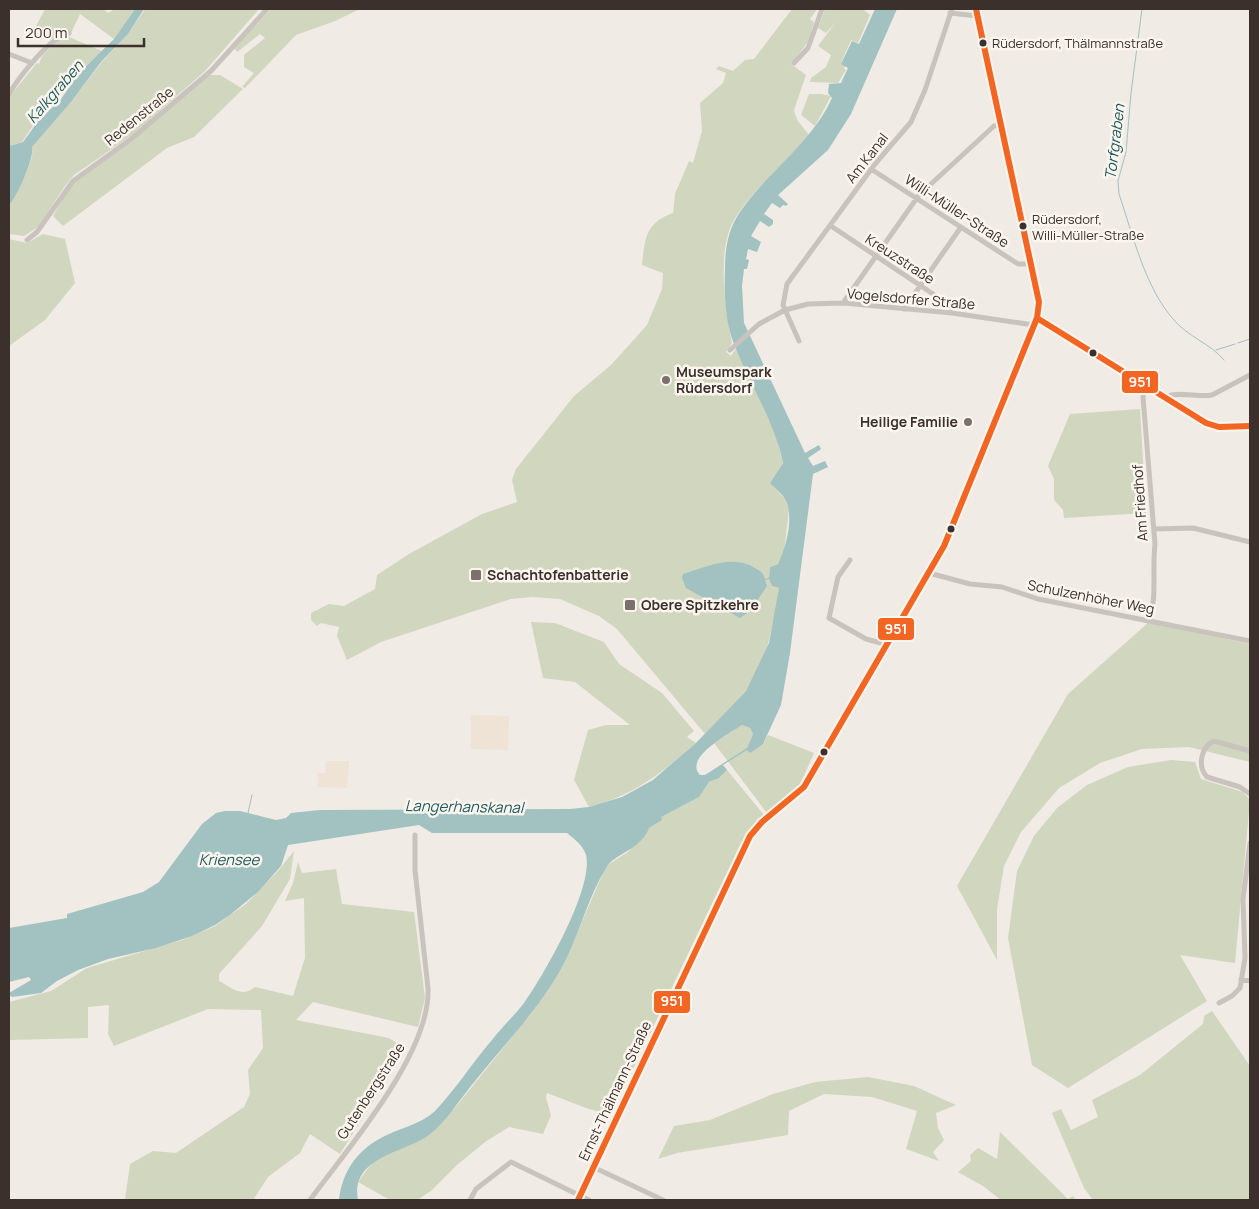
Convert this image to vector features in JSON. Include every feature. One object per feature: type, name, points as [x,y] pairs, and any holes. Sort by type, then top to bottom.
[{"type":"main road","name":"Ernst-Thälmann-Straße","points":[[579,1198],[744,846],[759,825],[804,787],[930,573],[960,510],[1035,321],[1039,302],[976,12]]},
{"type":"street","name":"Redenstraße","points":[[27,240],[37,232],[73,181],[131,138],[210,71],[267,9]]},
{"type":"street","points":[[794,63],[808,48],[822,9]]},
{"type":"street","name":"Ernst-Thälmann-Straße","points":[[951,11],[976,12]]},
{"type":"street","name":"Am Kanal","points":[[785,310],[784,294],[787,284],[871,169],[911,122],[919,108],[951,11]]},
{"type":"street","points":[[9,94],[32,63],[60,35],[69,33]]},
{"type":"street","points":[[9,54],[32,63]]},
{"type":"street","points":[[843,303],[916,198],[994,126],[1001,125]]},
{"type":"street","name":"Willi-Müller-Straße","points":[[871,169],[1018,264],[1031,264]]},
{"type":"street","name":"Kreuzstraße","points":[[831,226],[875,257],[940,298],[952,308],[952,313]]},
{"type":"street","points":[[904,309],[961,227]]},
{"type":"street","name":"Vogelsdorfer Straße","points":[[730,350],[751,330],[785,310],[808,304],[843,303],[1035,321],[1206,423],[1219,427],[1250,426]]},
{"type":"street","points":[[785,310],[799,341]]},
{"type":"street","points":[[1165,398],[1171,394],[1212,395],[1250,375]]},
{"type":"street","name":"Am Friedhof","points":[[1145,385],[1143,397],[1154,529],[1152,567],[1155,603],[1150,620]]},
{"type":"street","points":[[1154,529],[1193,528],[1250,542]]},
{"type":"street","points":[[850,560],[838,577],[829,618],[866,639],[888,645]]},
{"type":"street","name":"Schulzenhöher Weg","points":[[930,573],[970,584],[1002,587],[1038,600],[1250,640]]},
{"type":"street","points":[[1250,751],[1221,741],[1214,741],[1206,747],[1201,764],[1207,777],[1240,787],[1250,794]]},
{"type":"street","name":"Gutenbergstraße","points":[[310,1200],[399,1073],[423,1026],[428,1009],[415,870],[415,835]]},
{"type":"street","points":[[1219,1003],[1232,996],[1240,988],[1245,958],[1243,899],[1250,843]]},
{"type":"street","points":[[1241,980],[1250,981]]},
{"type":"street","points":[[470,1200],[476,1189],[511,1162],[579,1198],[589,1200]]},
{"type":"street","points":[[593,1167],[663,1200]]},
{"type":"street","points":[[646,1200],[649,1194]]},
{"type":"green space","points":[[45,9],[103,9],[108,13],[115,9],[135,9],[114,39],[80,14],[69,37],[102,51],[78,73],[58,99],[38,118],[22,142],[9,146],[9,97],[37,63],[39,64],[42,56],[53,45],[50,31],[36,26]]},
{"type":"green space","points":[[145,9],[259,9],[205,71],[132,135],[74,175],[38,227],[24,236],[9,234],[8,209],[28,168],[32,147],[71,102],[101,63],[128,34]]},
{"type":"green space","points":[[271,9],[360,9],[335,21],[296,35],[245,88],[242,87],[254,73],[244,67],[244,55],[265,38],[260,34],[237,52],[234,48]]},
{"type":"green space","name":"Museumspark Rüdersdorf","points":[[792,9],[817,9],[810,19],[814,22],[808,42],[791,64],[806,75],[794,110],[797,120],[810,136],[761,186],[735,218],[729,231],[724,262],[725,297],[732,343],[726,352],[731,356],[736,349],[773,426],[783,463],[770,483],[785,499],[789,510],[784,552],[778,564],[770,567],[769,579],[772,586],[779,588],[780,592],[765,657],[746,691],[705,734],[617,629],[599,616],[560,599],[532,597],[511,599],[381,642],[347,660],[337,636],[339,627],[321,623],[317,626],[311,620],[311,613],[329,604],[344,606],[375,589],[377,575],[409,554],[482,514],[517,502],[512,480],[516,469],[574,396],[611,365],[647,325],[662,289],[663,273],[642,265],[644,247],[652,227],[664,217],[673,213],[675,194],[689,161],[693,163],[702,131],[700,103],[723,83],[726,73],[716,69],[719,66],[733,71],[745,60],[754,59]]},
{"type":"green space","points":[[825,9],[863,9],[870,15],[858,43],[851,40],[841,63],[845,66],[844,69],[846,70],[838,83],[810,82],[811,78],[826,67],[831,55],[818,46],[836,22],[826,33],[818,28]]},
{"type":"green space","points":[[208,75],[220,75],[243,89],[194,137],[167,148],[63,226],[53,216],[68,190],[78,179]]},
{"type":"green space","points":[[809,94],[831,96],[815,126],[801,115]]},
{"type":"green space","points":[[43,234],[65,239],[75,283],[45,320],[9,346],[9,239],[27,243]]},
{"type":"green space","points":[[1140,409],[1146,513],[1064,518],[1063,510],[1054,500],[1054,479],[1048,466],[1070,414]]},
{"type":"green space","points":[[531,622],[555,623],[604,642],[619,664],[662,693],[694,731],[687,737],[696,743],[647,782],[620,796],[589,807],[574,780],[588,730],[606,725],[630,725],[575,682],[543,678]]},
{"type":"green space","points":[[1149,622],[1250,644],[1250,762],[1189,747],[1142,749],[1100,763],[1059,788],[1021,832],[1004,866],[997,909],[997,960],[957,886],[1068,694]]},
{"type":"green space","points":[[742,725],[750,728],[753,734],[747,748],[763,744],[768,735],[814,753],[800,784],[767,813],[714,743]]},
{"type":"green space","points":[[1171,760],[1195,762],[1201,779],[1243,792],[1250,800],[1235,963],[1180,955],[1207,1001],[1068,1088],[1032,1065],[1008,938],[1017,871],[1034,836],[1057,808],[1087,785],[1128,767]]},
{"type":"green space","points":[[727,770],[764,815],[756,821],[757,824],[741,843],[611,1115],[586,1108],[547,1093],[546,1098],[551,1115],[543,1134],[509,1127],[485,1142],[457,1165],[431,1191],[417,1200],[390,1200],[358,1182],[376,1160],[429,1135],[454,1109],[533,1011],[567,956],[606,866],[628,852],[649,828],[661,820],[660,817],[699,797],[709,782],[719,778]]},
{"type":"green space","points":[[294,851],[290,879],[262,926],[219,974],[219,981],[241,992],[246,992],[255,987],[293,996],[305,958],[304,898],[285,901],[293,883],[298,862],[302,873],[336,869],[342,904],[414,912],[425,998],[418,1027],[313,1002],[296,1020],[389,1038],[406,1049],[340,1154],[310,1134],[300,1153],[268,1177],[253,1200],[125,1200],[130,1164],[153,1151],[176,1153],[244,1107],[250,1094],[248,1070],[263,1048],[261,1010],[208,1009],[114,1046],[108,1034],[109,1005],[88,1007],[88,1038],[9,1040],[9,1002],[51,991],[87,968],[182,940],[215,926],[246,904],[278,871]]},
{"type":"green space","points":[[1212,1011],[1250,1066],[1250,1200],[1093,1200],[1084,1188],[1052,1113],[1061,1109],[1071,1130],[1098,1117],[1092,1100],[1140,1075],[1203,1024],[1204,1016]]},
{"type":"green space","points":[[868,1077],[914,1086],[956,1105],[936,1113],[938,1128],[944,1140],[933,1152],[939,1161],[906,1149],[917,1111],[872,1097],[824,1094],[789,1111],[788,1135],[677,1153],[658,1159],[674,1126],[710,1120],[773,1094],[815,1082]]},
{"type":"green space","points":[[1000,1132],[1068,1199],[1073,1196],[1076,1200],[1001,1200],[983,1186],[958,1172],[971,1161],[970,1155],[978,1148],[997,1159]]},
{"type":"shaded area","points":[[471,715],[509,716],[508,750],[471,749]]},
{"type":"shaded area","points":[[326,761],[349,761],[347,788],[318,787],[318,773],[325,773]]},
{"type":"water","points":[[135,9],[144,9],[128,34],[101,62],[71,102],[32,147],[31,159],[24,177],[9,205],[9,146],[23,142],[39,120],[61,99],[79,73],[114,39]]},
{"type":"water","name":"Kriensee","points":[[875,9],[897,9],[851,114],[828,150],[778,195],[788,204],[780,208],[772,203],[764,214],[773,220],[773,224],[769,227],[760,221],[751,236],[761,242],[757,252],[748,249],[746,259],[749,260],[747,269],[744,269],[742,286],[744,323],[805,453],[819,445],[821,449],[808,458],[813,466],[825,461],[828,467],[813,474],[790,653],[781,705],[763,744],[750,753],[747,750],[723,765],[727,770],[719,778],[709,782],[699,797],[661,817],[662,820],[649,828],[640,842],[610,863],[600,878],[568,955],[548,990],[524,1023],[441,1124],[429,1135],[370,1165],[362,1174],[358,1186],[358,1200],[339,1200],[347,1172],[364,1149],[381,1138],[423,1120],[435,1111],[533,990],[566,931],[582,888],[586,870],[585,851],[567,833],[432,833],[419,825],[288,845],[281,866],[259,891],[215,925],[192,936],[156,948],[108,959],[78,970],[57,981],[41,993],[12,997],[9,995],[9,993],[31,980],[29,977],[9,982],[9,928],[67,918],[67,914],[143,892],[159,882],[202,824],[216,813],[240,811],[276,820],[286,818],[291,813],[320,810],[570,809],[589,807],[622,797],[653,780],[696,743],[746,691],[769,643],[779,588],[772,586],[769,579],[765,580],[767,586],[751,610],[740,618],[686,588],[682,578],[683,574],[710,565],[737,562],[760,571],[765,579],[769,578],[770,567],[778,564],[788,533],[789,516],[786,501],[770,483],[783,463],[779,447],[768,417],[740,359],[729,326],[725,288],[727,247],[730,232],[740,212],[763,183],[813,129],[832,98],[828,93],[829,84],[841,83],[848,68],[841,64],[852,41],[859,44]],"holes":[[[742,725],[750,728],[753,734],[747,748],[705,775],[700,775],[696,768],[698,761],[710,746]]]},
{"type":"waterway","name":"Torfgraben","points":[[1142,9],[1131,93],[1126,152],[1118,181],[1119,194],[1141,260],[1155,293],[1180,326],[1224,360]]},
{"type":"waterway","points":[[1238,343],[1250,339]]},
{"type":"waterway","points":[[1216,350],[1235,344]]},
{"type":"waterway","points":[[248,813],[252,795]]},
{"type":"transit line","name":"951","points":[[578,1200],[750,836],[762,822],[804,787],[944,546],[1037,318],[1039,302],[976,9]]},
{"type":"transit line","name":"951","points":[[1037,318],[1206,423],[1219,427],[1250,426]]},
{"type":"place","name":"Rüdersdorf, Thälmannstraße","points":[[983,43]]},
{"type":"place","name":"Rüdersdorf, Willi-Müller-Straße","points":[[1023,226]]},
{"type":"place","name":"Museumspark Rüdersdorf","points":[[666,380]]},
{"type":"place","name":"Heilige Familie","points":[[968,422]]},
{"type":"place","name":"Schachtofenbatterie","points":[[476,575]]},
{"type":"place","name":"Obere Spitzkehre","points":[[630,605]]},
{"type":"water label","name":"Kalkgraben","points":[[55,92]]},
{"type":"water label","name":"Langerhanskanal","points":[[464,807]]}]
